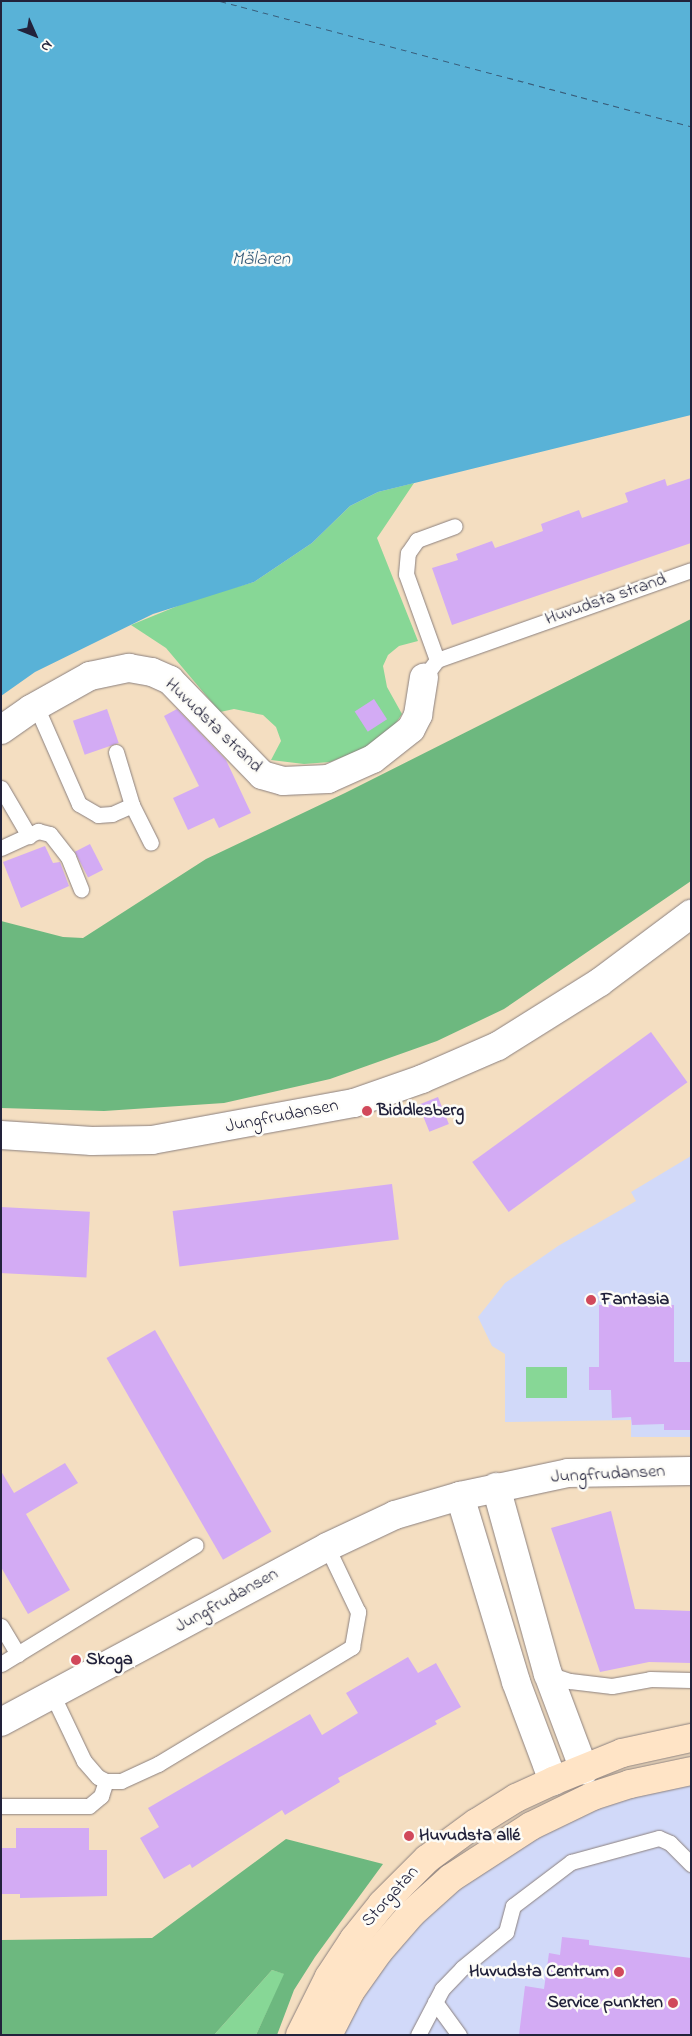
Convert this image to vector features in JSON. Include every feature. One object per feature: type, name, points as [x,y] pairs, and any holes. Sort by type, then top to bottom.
[{"type":"street","name":"Huvudsta strand","points":[[1,730],[36,706],[90,676],[130,668],[152,672],[170,680],[186,694],[235,750],[262,775],[283,781],[303,782],[328,779],[373,759],[391,748],[410,729],[418,715],[430,669]]},
{"type":"street","name":"Jungfrudansen","points":[[1,1135],[92,1141],[152,1140],[354,1103],[422,1079],[498,1046],[600,982],[691,914]]},
{"type":"street","name":"Jungfrudansen","points":[[1,1722],[53,1696],[327,1547],[395,1515],[460,1496],[568,1473],[691,1471]]},
{"type":"street","points":[[496,1488],[548,1674],[593,1796]]},
{"type":"street","points":[[460,1496],[516,1682],[565,1810]]},
{"type":"street","name":"Storgatan","points":[[300,2035],[329,1977],[354,1939],[414,1872],[476,1823],[516,1798],[622,1753],[691,1738]]},
{"type":"street","name":"Storgatan","points":[[328,2035],[369,1965],[412,1913],[451,1878],[494,1848],[593,1796],[630,1784],[691,1771]]},
{"type":"lane","name":"Huvudsta strand","points":[[455,526],[417,540],[408,553],[406,574],[430,669],[691,570]]},
{"type":"lane","points":[[36,706],[79,804],[98,815],[112,814],[132,805]]},
{"type":"lane","points":[[116,752],[132,805],[151,843]]},
{"type":"lane","points":[[1,788],[29,836]]},
{"type":"lane","points":[[1,848],[38,831],[50,834],[59,842],[81,889]]},
{"type":"lane","points":[[1,1664],[196,1545]]},
{"type":"lane","points":[[53,1696],[84,1761],[106,1781],[121,1781],[158,1764],[352,1647],[358,1612],[327,1547]]},
{"type":"lane","points":[[1,1626],[18,1654]]},
{"type":"lane","points":[[548,1674],[570,1681],[612,1686],[650,1679],[691,1680]]},
{"type":"lane","points":[[1,1806],[89,1806],[101,1796],[106,1781]]},
{"type":"lane","points":[[418,2035],[435,2002],[462,1968],[506,1932],[513,1906],[571,1862],[659,1838],[670,1843],[691,1864]]},
{"type":"lane","points":[[435,2002],[459,2035]]},
{"type":"shaded area","name":"Fantasia","points":[[691,1156],[691,1437],[631,1437],[631,1420],[505,1422],[505,1354],[492,1346],[478,1317],[505,1283],[558,1246],[636,1201],[631,1192]]},
{"type":"shaded area","points":[[691,1782],[691,2035],[343,2035],[381,1967],[423,1916],[491,1864],[544,1832],[607,1804]]},
{"type":"green space","points":[[414,483],[377,538],[418,641],[399,646],[388,655],[383,666],[387,687],[402,714],[390,732],[368,747],[330,762],[304,764],[271,760],[281,741],[276,727],[263,715],[234,709],[220,712],[166,648],[131,625],[197,598],[254,582],[312,543],[350,506],[378,492]]},
{"type":"green space","points":[[691,619],[691,881],[504,1009],[437,1041],[330,1079],[224,1103],[104,1111],[1,1108],[1,921],[63,937],[83,938],[206,859],[345,793]]},
{"type":"green space","points":[[526,1367],[567,1367],[567,1398],[526,1398]]},
{"type":"green space","points":[[286,1839],[383,1864],[315,1957],[294,1990],[277,2035],[256,2035],[284,1974],[272,1970],[214,2035],[1,2035],[1,1940],[152,1938]]},
{"type":"green space","points":[[272,1970],[285,1974],[256,2035],[214,2035]]},
{"type":"water","name":"Mälaren","points":[[1,1],[691,1],[691,415],[378,492],[350,506],[312,543],[254,582],[153,614],[35,672],[1,696]]},
{"type":"building","points":[[691,478],[691,543],[452,625],[432,568],[458,560],[456,554],[492,541],[495,548],[543,531],[541,524],[579,510],[582,518],[628,502],[625,493],[665,479],[667,486]]},
{"type":"building","points":[[374,699],[387,719],[368,732],[355,712]]},
{"type":"building","points":[[107,709],[119,743],[85,755],[73,721]]},
{"type":"building","points":[[177,709],[226,760],[251,813],[219,828],[214,818],[188,830],[173,798],[199,786],[164,716]]},
{"type":"building","points":[[90,844],[103,870],[88,878],[75,852]]},
{"type":"building","points":[[45,846],[53,863],[60,862],[69,886],[21,908],[3,862]]},
{"type":"building","points":[[651,1032],[687,1082],[509,1212],[472,1162]]},
{"type":"building","points":[[438,1097],[449,1124],[429,1132],[419,1105]]},
{"type":"building","points":[[392,1184],[399,1240],[179,1267],[173,1211]]},
{"type":"building","points":[[1,1207],[90,1212],[86,1278],[1,1273]]},
{"type":"building","points":[[599,1305],[674,1305],[674,1362],[691,1362],[691,1430],[664,1430],[664,1424],[632,1425],[631,1417],[612,1418],[611,1390],[589,1390],[589,1367],[599,1367]]},
{"type":"building","points":[[155,1330],[272,1532],[223,1560],[107,1358]]},
{"type":"building","points":[[65,1463],[78,1483],[26,1514],[70,1590],[28,1614],[1,1567],[1,1471],[14,1493]]},
{"type":"building","points":[[611,1511],[635,1609],[691,1611],[691,1663],[649,1662],[600,1672],[551,1528]]},
{"type":"building","points":[[408,1657],[418,1673],[436,1663],[461,1707],[435,1721],[437,1724],[338,1778],[340,1782],[285,1815],[282,1810],[192,1868],[190,1864],[164,1879],[140,1838],[159,1827],[148,1808],[310,1714],[322,1735],[358,1713],[346,1693]]},
{"type":"building","points":[[16,1828],[89,1828],[89,1850],[107,1850],[107,1896],[20,1898],[20,1894],[1,1894],[1,1848],[16,1848]]},
{"type":"building","name":"Huvudsta Centrum","points":[[562,1937],[589,1940],[589,1945],[691,1958],[691,2035],[519,2035],[525,1986],[544,1989],[549,1953],[560,1955]]},
{"type":"ferry route","points":[[220,1],[691,126]]},
{"type":"place","name":"Biddlesberg","points":[[367,1111]]},
{"type":"place","name":"Fantasia","points":[[591,1300]]},
{"type":"place","name":"Skoga","points":[[76,1660]]},
{"type":"place","name":"Huvudsta allé","points":[[409,1836]]},
{"type":"place","name":"Huvudsta Centrum","points":[[619,1972]]},
{"type":"place","name":"Service punkten","points":[[673,2003]]}]
